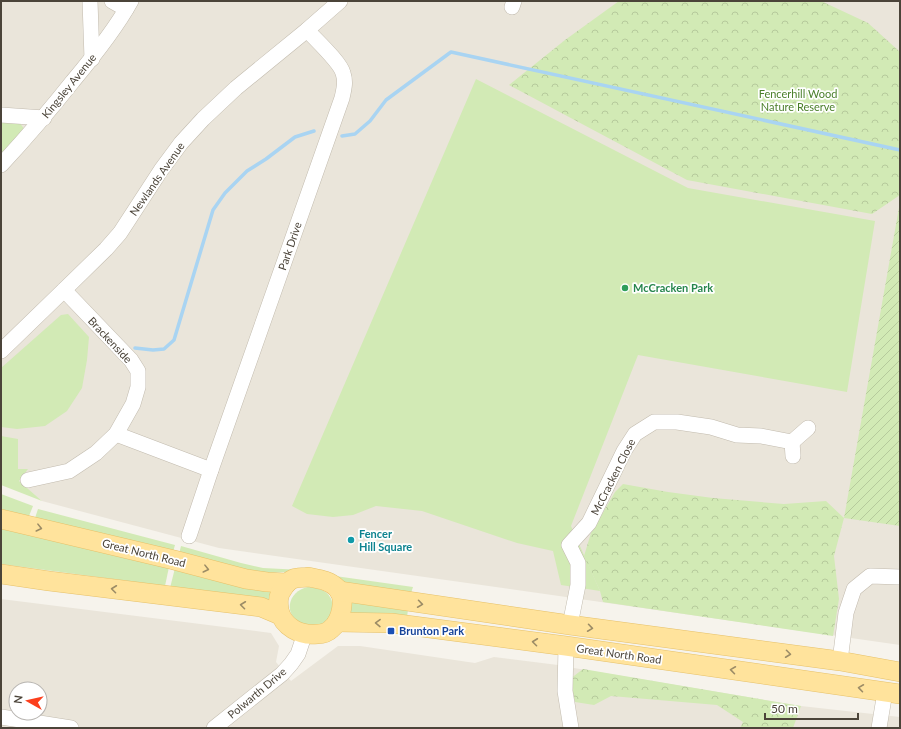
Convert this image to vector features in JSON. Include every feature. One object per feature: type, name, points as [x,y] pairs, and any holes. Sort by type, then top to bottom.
[{"type":"main road","name":"Great North Road","points":[[1,519],[174,560],[246,579],[287,583],[299,578],[320,579],[333,585],[339,591],[570,625],[840,661],[900,672]]},
{"type":"main road","points":[[1,574],[261,607],[280,615]]},
{"type":"main road","points":[[287,583],[281,591],[279,599],[278,606],[280,615],[286,625],[298,632],[310,635],[322,634],[332,629],[337,622],[340,616],[342,604],[339,591]]},
{"type":"main road","name":"Great North Road","points":[[337,622],[391,623],[566,646],[892,693]]},
{"type":"street","points":[[90,1],[92,59]]},
{"type":"street","points":[[112,1],[128,5]]},
{"type":"street","name":"Newlands Avenue","points":[[2,347],[106,249],[120,233],[161,170],[181,143],[204,119],[236,88],[340,1]]},
{"type":"street","name":"Kingsley Avenue","points":[[1,165],[44,118],[92,59],[128,5]]},
{"type":"street","name":"Park Drive","points":[[189,536],[345,84],[343,72],[336,61],[307,30]]},
{"type":"street","points":[[1,115],[44,118]]},
{"type":"street","name":"Brackenside","points":[[28,480],[69,471],[96,453],[116,434],[132,404],[138,387],[138,372],[131,360],[64,290]]},
{"type":"street","name":"McCracken Close","points":[[570,625],[578,585],[578,563],[569,545],[589,523],[624,451],[635,434],[654,422],[677,422],[711,427],[737,435],[762,436],[793,449],[808,428]]},
{"type":"street","points":[[116,434],[211,470]]},
{"type":"street","points":[[840,661],[846,612],[854,589],[870,576],[900,577]]},
{"type":"street","name":"Polwarth Drive","points":[[215,728],[282,674],[298,654],[305,633]]},
{"type":"street","points":[[566,646],[565,691],[571,728]]},
{"type":"street","points":[[880,728],[892,693]]},
{"type":"street","points":[[1,717],[71,728]]},
{"type":"shaded area","points":[[1,1],[900,1],[900,645],[219,548],[42,501],[1,466]]},
{"type":"shaded area","points":[[1,599],[271,633],[279,646],[276,662],[291,681],[338,646],[360,646],[475,663],[494,657],[558,665],[561,670],[569,671],[574,668],[801,706],[900,717],[900,728],[1,728]]},
{"type":"green space","name":"Fencerhill Wood Nature Reserve","points":[[619,1],[821,1],[868,23],[900,52],[900,195],[872,214],[687,180],[509,85],[565,40]]},
{"type":"green space","name":"McCracken Park","points":[[476,79],[688,188],[875,221],[847,392],[638,355],[571,526],[600,591],[561,585],[553,551],[517,543],[422,511],[376,506],[353,515],[333,517],[307,514],[292,506]]},
{"type":"green space","points":[[1,121],[19,122],[25,130],[1,157]]},
{"type":"green space","points":[[900,202],[900,526],[844,518]]},
{"type":"green space","points":[[68,314],[89,337],[82,388],[67,411],[45,426],[17,429],[1,427],[1,368],[61,315]]},
{"type":"green space","points":[[1,436],[18,439],[18,469],[28,469],[19,481],[42,501],[1,485]]},
{"type":"green space","points":[[623,484],[713,498],[784,504],[826,501],[844,518],[834,556],[839,599],[833,636],[603,602],[600,591],[584,556],[591,533],[615,492]]},
{"type":"green space","points":[[1,494],[33,506],[29,516],[1,511]]},
{"type":"green space","points":[[38,509],[175,545],[173,552],[35,518]]},
{"type":"green space","points":[[1,525],[169,567],[165,586],[1,564]]},
{"type":"green space","points":[[181,546],[263,568],[302,571],[267,573],[252,572],[179,554]]},
{"type":"green space","points":[[175,568],[275,588],[272,602],[170,588]]},
{"type":"green space","points":[[328,575],[413,587],[410,596],[350,586]]},
{"type":"green space","points":[[308,587],[323,591],[332,601],[332,612],[329,618],[319,625],[304,624],[297,621],[292,616],[290,610],[290,604],[295,593]]},
{"type":"green space","points":[[348,600],[408,608],[407,619],[348,614]]},
{"type":"green space","points":[[583,669],[801,706],[793,728],[740,728],[743,722],[717,705],[611,696],[594,705],[575,702],[570,679]]},
{"type":"waterway","points":[[342,136],[355,134],[370,121],[386,100],[451,52],[900,150]]},
{"type":"waterway","points":[[135,348],[153,350],[164,349],[174,340],[213,210],[225,193],[247,171],[295,137],[314,131]]},
{"type":"place","name":"McCracken Park","points":[[625,288]]},
{"type":"place","name":"Fencer Hill Square","points":[[351,540]]},
{"type":"place","name":"Brunton Park","points":[[391,631]]}]
